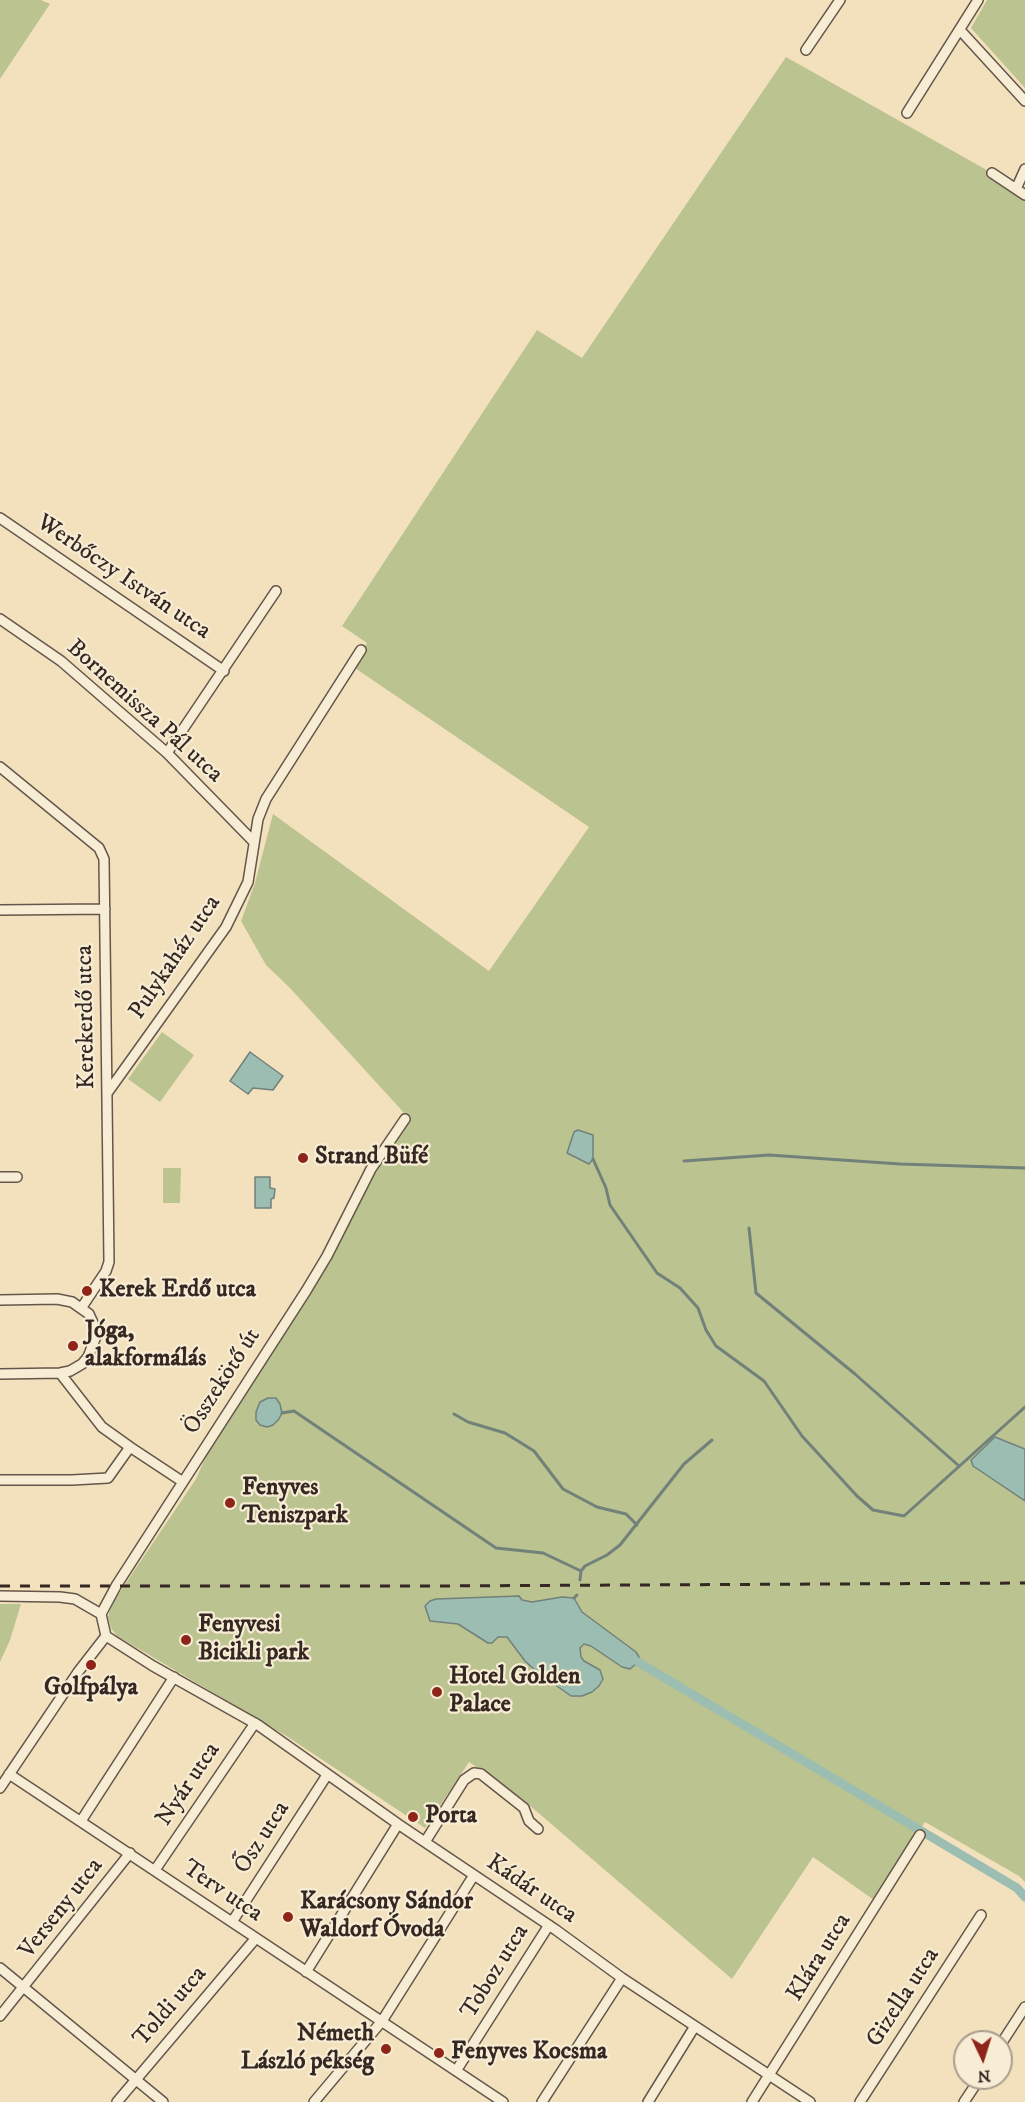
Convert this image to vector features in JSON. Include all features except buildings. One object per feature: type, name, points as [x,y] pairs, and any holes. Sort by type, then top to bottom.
[{"type":"street","points":[[806,50],[840,0]]},
{"type":"street","points":[[907,113],[978,0]]},
{"type":"street","points":[[960,30],[1025,100]]},
{"type":"street","points":[[1016,189],[1025,169]]},
{"type":"street","points":[[992,173],[1025,195]]},
{"type":"street","name":"Werbőczy István utca","points":[[0,518],[224,671]]},
{"type":"street","points":[[167,753],[276,591]]},
{"type":"street","name":"Bornemissza Pál utca","points":[[0,619],[61,661],[167,753],[254,842]]},
{"type":"street","name":"Pulykaház utca","points":[[108,1092],[226,927],[248,882],[258,819],[266,799],[360,650]]},
{"type":"street","name":"Kerekerdő utca","points":[[0,767],[99,848],[104,859],[109,1262],[106,1271],[82,1307]]},
{"type":"street","points":[[0,910],[105,909]]},
{"type":"street","name":"Összekötő út","points":[[101,1614],[116,1586],[312,1280],[371,1169],[405,1119]]},
{"type":"street","points":[[0,1177],[17,1177]]},
{"type":"street","points":[[0,1300],[57,1299],[72,1302],[82,1307],[93,1320],[95,1332],[94,1345],[82,1364],[70,1371],[0,1374]]},
{"type":"street","points":[[60,1373],[102,1427],[183,1482]]},
{"type":"street","points":[[0,1480],[108,1478],[130,1447]]},
{"type":"street","points":[[0,1596],[75,1599],[101,1614],[106,1636],[78,1672],[0,1788]]},
{"type":"street","name":"Kádár utca","points":[[106,1636],[255,1723],[398,1824],[549,1925],[622,1978],[810,2102]]},
{"type":"street","points":[[81,1821],[174,1677]]},
{"type":"street","name":"Nyár utca","points":[[155,1870],[255,1723]]},
{"type":"street","points":[[425,1842],[464,1780],[474,1773],[481,1774],[524,1808],[529,1821],[538,1829]]},
{"type":"street","name":"Terv utca","points":[[9,1774],[500,2101]]},
{"type":"street","name":"Ősz utca","points":[[232,1922],[327,1775]]},
{"type":"street","points":[[306,1972],[398,1824]]},
{"type":"street","name":"Klára utca","points":[[753,2102],[920,1835]]},
{"type":"street","name":"Verseny utca","points":[[0,2016],[130,1854]]},
{"type":"street","points":[[314,2102],[382,2021],[474,1875]]},
{"type":"street","name":"Gizella utca","points":[[860,2102],[981,1915]]},
{"type":"street","name":"Toboz utca","points":[[456,2071],[549,1925]]},
{"type":"street","name":"Toldi utca","points":[[117,2102],[256,1938]]},
{"type":"street","points":[[0,1968],[163,2102]]},
{"type":"street","points":[[542,2102],[622,1978]]},
{"type":"street","points":[[1010,2030],[1025,2007]]},
{"type":"street","points":[[648,2102],[695,2026]]},
{"type":"green space","points":[[0,0],[41,0],[50,4],[0,79]]},
{"type":"green space","points":[[987,0],[1025,0],[1025,88],[971,28]]},
{"type":"green space","points":[[786,57],[992,173],[1025,195],[1025,1882],[1019,1876],[925,1822],[874,1900],[813,1857],[732,1979],[521,1798],[469,1762],[425,1828],[288,1737],[117,1636],[111,1628],[108,1617],[111,1605],[196,1479],[223,1417],[267,1353],[406,1115],[289,987],[266,965],[241,921],[255,883],[273,814],[489,971],[589,827],[352,666],[367,643],[342,626],[537,330],[582,358]]},
{"type":"green space","points":[[162,1032],[194,1055],[160,1102],[128,1079]]},
{"type":"green space","points":[[163,1168],[181,1168],[180,1203],[163,1203]]},
{"type":"green space","points":[[0,1604],[21,1604],[10,1640],[0,1662]]},
{"type":"water","points":[[250,1052],[283,1076],[273,1090],[253,1088],[248,1094],[230,1081]]},
{"type":"water","points":[[578,1130],[593,1135],[593,1159],[589,1164],[567,1153],[574,1132]]},
{"type":"water","points":[[255,1177],[270,1177],[270,1188],[275,1189],[274,1198],[271,1199],[271,1208],[255,1208]]},
{"type":"water","points":[[268,1398],[276,1398],[282,1413],[273,1425],[267,1427],[260,1425],[256,1420],[256,1412],[260,1402]]},
{"type":"water","points":[[995,1437],[1025,1449],[1025,1501],[973,1466],[971,1460]]},
{"type":"water","points":[[519,1596],[522,1600],[532,1602],[562,1597],[574,1598],[582,1612],[636,1652],[639,1657],[638,1662],[630,1669],[622,1667],[591,1646],[584,1644],[580,1648],[581,1657],[600,1670],[603,1679],[592,1692],[582,1696],[571,1696],[525,1661],[507,1637],[498,1637],[492,1643],[488,1643],[458,1624],[430,1621],[425,1606],[436,1599]]},
{"type":"waterway","points":[[684,1161],[769,1155],[900,1164],[1025,1168]]},
{"type":"waterway","points":[[593,1159],[606,1188],[610,1205],[657,1273],[680,1288],[698,1308],[706,1330],[716,1346],[764,1381],[802,1436],[857,1496],[873,1510],[904,1516],[1025,1407]]},
{"type":"waterway","points":[[749,1228],[756,1293],[855,1374],[959,1466]]},
{"type":"waterway","points":[[282,1413],[294,1411],[496,1548],[543,1553],[581,1571]]},
{"type":"waterway","points":[[454,1414],[468,1422],[505,1433],[534,1451],[563,1489],[597,1507],[626,1514],[637,1525]]},
{"type":"waterway","points":[[580,1580],[581,1571],[585,1566],[607,1555],[620,1545],[684,1464],[712,1440]]},
{"type":"waterway","points":[[574,1598],[577,1595]]},
{"type":"waterway","points":[[638,1662],[1017,1888],[1025,1897]]},
{"type":"railway","points":[[0,1586],[1025,1583]]},
{"type":"place","name":"Strand Büfé","points":[[303,1158]]},
{"type":"place","name":"Kerek Erdő utca","points":[[87,1291]]},
{"type":"place","name":"Jóga, alakformálás","points":[[73,1346]]},
{"type":"place","name":"Fenyves Teniszpark","points":[[230,1503]]},
{"type":"place","name":"Fenyvesi Bicikli park","points":[[186,1640]]},
{"type":"place","name":"Golfpálya","points":[[91,1665]]},
{"type":"place","name":"Hotel Golden Palace","points":[[437,1692]]},
{"type":"place","name":"Porta","points":[[413,1817]]},
{"type":"place","name":"Karácsony Sándor Waldorf Óvoda","points":[[288,1917]]},
{"type":"place","name":"Németh László pékség","points":[[386,2049]]},
{"type":"place","name":"Fenyves Kocsma","points":[[439,2053]]}]
